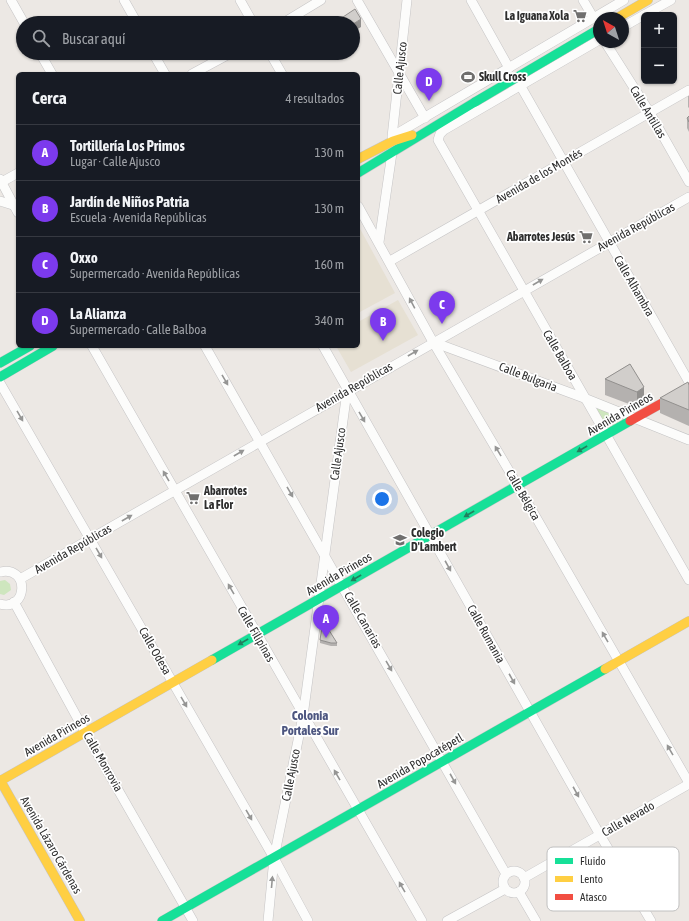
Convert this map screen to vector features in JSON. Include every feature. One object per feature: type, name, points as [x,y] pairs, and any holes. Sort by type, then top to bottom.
[{"type":"main road","points":[[627,12],[648,0]]},
{"type":"main road","points":[[360,172],[392,153],[425,130],[593,33]]},
{"type":"main road","points":[[360,158],[393,141],[425,130]]},
{"type":"main road","points":[[0,363],[26,348]]},
{"type":"main road","points":[[0,376],[49,348]]},
{"type":"main road","name":"Avenida Pirineos","points":[[0,781],[689,388]]},
{"type":"main road","name":"Avenida Popocatépetl","points":[[162,921],[689,620]]},
{"type":"main road","name":"Avenida Lázaro Cárdenas","points":[[0,781],[80,921]]},
{"type":"street","points":[[11,0],[20,16]]},
{"type":"street","points":[[124,0],[133,16]]},
{"type":"street","points":[[240,0],[249,16]]},
{"type":"street","points":[[295,16],[321,0]]},
{"type":"street","points":[[356,0],[426,118]]},
{"type":"street","name":"Calle Ajusco","points":[[392,136],[407,0]]},
{"type":"street","points":[[471,0],[509,68]]},
{"type":"street","points":[[375,149],[392,136],[426,118],[593,17],[583,0]]},
{"type":"street","points":[[602,12],[624,0]]},
{"type":"street","points":[[649,12],[671,0]]},
{"type":"street","points":[[629,24],[641,17]]},
{"type":"street","points":[[520,85],[593,43]]},
{"type":"street","name":"Calle Antillas","points":[[609,48],[650,113],[689,182]]},
{"type":"street","points":[[44,60],[51,72]]},
{"type":"street","points":[[157,60],[164,72]]},
{"type":"street","points":[[196,72],[217,60]]},
{"type":"street","points":[[274,60],[281,72]]},
{"type":"street","name":"Calle Balboa","points":[[520,85],[444,130],[438,137],[439,145],[689,580]]},
{"type":"street","name":"Calle Alhambra","points":[[520,85],[689,382]]},
{"type":"street","name":"Avenida de los Montés","points":[[390,261],[689,90]]},
{"type":"street","points":[[378,242],[392,153]]},
{"type":"street","points":[[16,174],[1,182],[16,207]]},
{"type":"street","name":"Avenida Repúblicas","points":[[20,579],[689,197]]},
{"type":"street","points":[[0,201],[16,209]]},
{"type":"street","name":"Calle Bélgica","points":[[360,210],[390,261],[433,342],[518,486],[689,784]]},
{"type":"street","name":"Calle Bulgaria","points":[[433,342],[584,398],[689,440]]},
{"type":"street","name":"Calle Filipinas","points":[[93,348],[422,921]]},
{"type":"street","name":"Calle Canarias","points":[[206,348],[325,553],[506,874]]},
{"type":"street","name":"Calle Rumania","points":[[324,348],[347,391],[607,847]]},
{"type":"street","name":"Calle Odesa","points":[[0,383],[274,858],[308,921]]},
{"type":"street","name":"Calle Ajusco","points":[[268,921],[274,858],[303,716],[347,391]]},
{"type":"street","points":[[0,572],[12,572],[20,579],[22,584],[21,594],[14,602],[9,605],[0,604]]},
{"type":"street","name":"Calle Monrovia","points":[[14,602],[194,921]]},
{"type":"street","name":"Calle Nevado","points":[[579,847],[689,784]]},
{"type":"street","name":"Calle Nevado","points":[[524,878],[547,865]]},
{"type":"street","points":[[516,871],[524,878],[524,886],[519,892],[513,893],[505,889],[503,881],[506,874],[516,871]]},
{"type":"street","points":[[447,921],[505,889]]},
{"type":"street","points":[[519,892],[536,921]]},
{"type":"street","name":"Calle Rumania","points":[[645,911],[651,921]]},
{"type":"shaded area","points":[[360,229],[395,293],[360,312]]},
{"type":"shaded area","points":[[398,300],[418,335],[351,372],[337,348],[360,348],[360,321]]},
{"type":"green space","points":[[585,399],[635,419],[606,435]]},
{"type":"green space","points":[[5,580],[10,584],[11,590],[4,595],[0,594],[0,581]]},
{"type":"building","points":[[355,9],[359,16],[344,16]]},
{"type":"building","points":[[630,364],[644,387],[637,392],[605,379]]},
{"type":"building","points":[[688,382],[689,410],[660,398]]},
{"type":"building","points":[[322,627],[327,627],[337,643],[320,640]]},
{"type":"traffic: fast","points":[[475,102],[593,33]]},
{"type":"traffic: fast","points":[[360,172],[475,102]]},
{"type":"traffic: fast","points":[[0,363],[26,348]]},
{"type":"traffic: fast","points":[[0,377],[50,348]]},
{"type":"traffic: fast","points":[[212,660],[630,421]]},
{"type":"traffic: fast","points":[[162,921],[605,669]]},
{"type":"traffic: slow","points":[[627,12],[648,0]]},
{"type":"traffic: slow","points":[[360,158],[393,141],[412,135]]},
{"type":"traffic: slow","points":[[605,669],[689,621]]},
{"type":"traffic: slow","points":[[0,781],[212,660]]},
{"type":"traffic: slow","points":[[0,780],[80,921]]},
{"type":"traffic: jam","points":[[630,421],[689,388]]},
{"type":"place","name":"La Iguana Xola","points":[[580,16]]},
{"type":"place","name":"Skull Cross","points":[[468,77]]},
{"type":"place","name":"La Alianza","points":[[429,101]]},
{"type":"place","name":"Abarrotes Jesús","points":[[586,237]]},
{"type":"place","name":"Oxxo","points":[[442,324]]},
{"type":"place","name":"Jardín de Niños Patria","points":[[383,341]]},
{"type":"place","name":"Abarrotes La Flor","points":[[193,498]]},
{"type":"place","name":"Colegio D'Lambert","points":[[400,540]]},
{"type":"place","name":"Tortillería Los Primos","points":[[326,638]]},
{"type":"district","name":"Colonia Portales Sur","points":[[310,722]]}]
